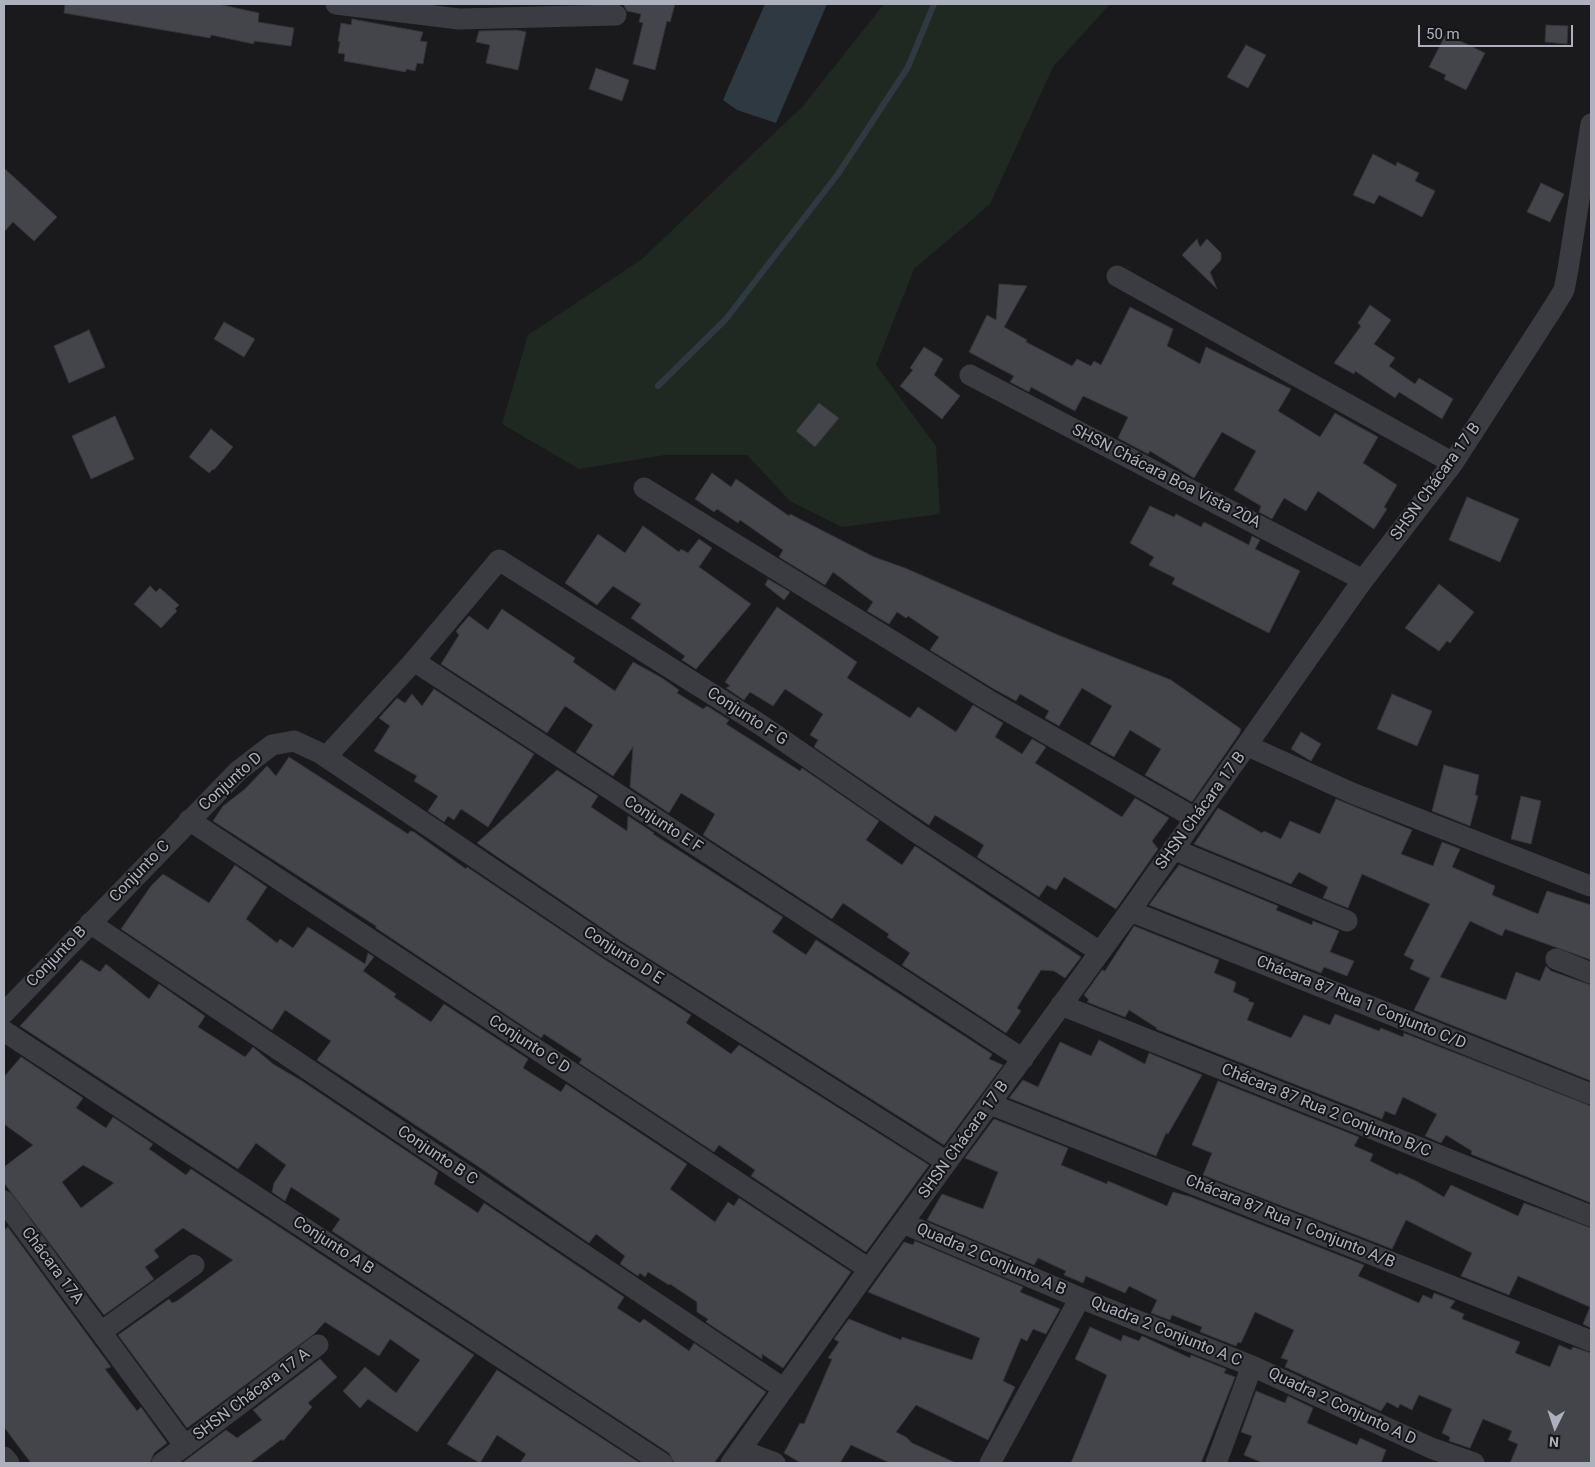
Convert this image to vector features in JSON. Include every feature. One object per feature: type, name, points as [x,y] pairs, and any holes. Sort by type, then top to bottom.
[{"type":"street","points":[[336,4],[459,19],[616,15]]},
{"type":"street","name":"SHSN Chácara 17 B","points":[[736,1457],[869,1269],[1248,746],[1282,692],[1362,580],[1454,463],[1564,290],[1591,124]]},
{"type":"street","points":[[1117,276],[1454,463]]},
{"type":"street","name":"SHSN Chácara Boa Vista 20A","points":[[970,375],[1362,580]]},
{"type":"street","points":[[644,488],[988,700],[1195,818]]},
{"type":"street","name":"Conjunto F G","points":[[414,661],[499,560],[760,725],[916,832],[1100,952]]},
{"type":"street","points":[[326,758],[414,661]]},
{"type":"street","name":"Conjunto E F","points":[[414,661],[1023,1059]]},
{"type":"street","name":"Conjunto D","points":[[189,820],[238,771],[272,745],[283,742],[302,743]]},
{"type":"street","name":"Conjunto D E","points":[[302,743],[611,950],[947,1162]]},
{"type":"street","points":[[1248,746],[1352,793],[1590,886]]},
{"type":"street","name":"Conjunto C","points":[[90,923],[189,820]]},
{"type":"street","name":"Conjunto C D","points":[[189,820],[869,1269]]},
{"type":"street","points":[[1173,849],[1347,921]]},
{"type":"street","name":"Chácara 87 Rua 1 Conjunto C/D","points":[[1130,911],[1591,1094]]},
{"type":"street","name":"Conjunto B","points":[[4,1012],[90,923]]},
{"type":"street","name":"Conjunto B C","points":[[90,923],[784,1389]]},
{"type":"street","points":[[1556,959],[1591,973]]},
{"type":"street","name":"Chácara 87 Rua 2 Conjunto B/C","points":[[1061,1005],[1591,1216]]},
{"type":"street","name":"Conjunto A B","points":[[4,1031],[662,1463]]},
{"type":"street","name":"Chácara 87 Rua 1 Conjunto A/B","points":[[990,1104],[1591,1341]]},
{"type":"street","name":"Chácara 17A","points":[[4,1201],[185,1446]]},
{"type":"street","name":"Quadra 2 Conjunto A B","points":[[903,1223],[1080,1298]]},
{"type":"street","points":[[101,1332],[194,1265]]},
{"type":"street","points":[[990,1463],[1080,1298]]},
{"type":"street","name":"Quadra 2 Conjunto A C","points":[[1080,1298],[1252,1366]]},
{"type":"street","name":"SHSN Chácara 17 A","points":[[162,1463],[318,1345]]},
{"type":"street","points":[[1216,1463],[1252,1366]]},
{"type":"street","name":"Quadra 2 Conjunto A D","points":[[1252,1366],[1428,1456],[1474,1463]]},
{"type":"street","points":[[4,1457],[9,1463]]},
{"type":"street","points":[[736,1457],[775,1463]]},
{"type":"shaded area","points":[[765,4],[827,4],[776,123],[737,110],[723,100]]},
{"type":"shaded area","points":[[884,4],[1110,4],[1053,67],[990,204],[914,269],[876,365],[936,446],[940,514],[842,527],[790,501],[747,455],[665,455],[579,469],[502,424],[528,335],[642,259],[803,106]]},
{"type":"building","points":[[65,4],[218,4],[259,13],[258,22],[294,28],[291,46],[254,41],[254,44],[211,35],[210,38],[64,13]]},
{"type":"building","points":[[623,4],[675,4],[670,22],[667,21],[655,70],[633,64],[643,23],[639,22],[641,14],[627,11]]},
{"type":"building","points":[[352,19],[423,32],[420,41],[427,42],[423,64],[417,63],[415,71],[406,69],[406,72],[344,61],[345,54],[338,53],[341,23],[351,25]]},
{"type":"building","points":[[1546,25],[1568,26],[1567,44],[1545,42]]},
{"type":"building","points":[[517,30],[526,32],[518,70],[486,63],[490,45],[476,42],[479,31]]},
{"type":"building","points":[[1446,34],[1485,53],[1466,90],[1444,79],[1446,75],[1429,67]]},
{"type":"building","points":[[1246,45],[1266,55],[1248,88],[1227,77]]},
{"type":"building","points":[[596,68],[629,80],[622,101],[589,89]]},
{"type":"building","points":[[1373,154],[1396,166],[1397,162],[1419,173],[1415,181],[1435,191],[1422,217],[1379,195],[1374,204],[1353,195]]},
{"type":"building","points":[[4,168],[57,217],[34,241],[13,222],[4,232]]},
{"type":"building","points":[[1541,183],[1564,194],[1550,222],[1527,212]]},
{"type":"building","points":[[1197,239],[1200,247],[1207,239],[1221,253],[1221,260],[1210,272],[1217,289],[1182,255]]},
{"type":"building","points":[[999,284],[1027,286],[1004,327],[1027,340],[1026,342],[1072,366],[1077,359],[1091,366],[1094,361],[1101,365],[1130,307],[1173,329],[1167,346],[1200,364],[1206,347],[1291,389],[1278,411],[1320,437],[1335,413],[1378,437],[1363,463],[1397,485],[1384,507],[1387,509],[1374,529],[1318,491],[1306,511],[1284,498],[1272,519],[1259,512],[1261,506],[1234,490],[1256,451],[1222,432],[1194,478],[1150,451],[1148,454],[1118,438],[1128,417],[1083,396],[1075,411],[1031,387],[1029,392],[1010,382],[1014,376],[969,352],[987,315],[996,320]]},
{"type":"building","points":[[1370,305],[1391,320],[1374,344],[1395,358],[1389,366],[1415,384],[1419,378],[1453,399],[1442,419],[1399,392],[1395,398],[1355,371],[1354,374],[1334,363],[1361,326],[1358,323]]},
{"type":"building","points":[[224,322],[255,339],[244,357],[214,339]]},
{"type":"building","points":[[89,330],[105,367],[69,383],[54,346]]},
{"type":"building","points":[[924,347],[943,359],[934,375],[960,396],[942,419],[900,386],[913,370],[910,368]]},
{"type":"building","points":[[819,403],[839,418],[815,447],[796,431]]},
{"type":"building","points":[[115,416],[134,459],[91,479],[72,436]]},
{"type":"building","points":[[211,429],[233,447],[214,470],[209,473],[189,457]]},
{"type":"building","points":[[712,473],[731,487],[736,479],[789,516],[790,514],[874,557],[905,568],[1058,635],[1171,680],[1241,729],[1239,734],[1192,802],[1145,775],[1161,749],[1130,730],[1114,757],[1090,744],[1112,706],[1082,688],[1059,726],[1045,718],[1049,711],[1020,694],[1016,701],[994,689],[930,650],[939,637],[908,616],[906,618],[897,612],[889,624],[867,611],[873,602],[833,572],[825,585],[779,557],[783,550],[740,520],[738,523],[717,509],[714,512],[695,499]]},
{"type":"building","points":[[1467,497],[1519,519],[1500,562],[1449,540]]},
{"type":"building","points":[[1150,506],[1174,517],[1176,514],[1201,527],[1204,522],[1249,545],[1252,536],[1260,540],[1255,549],[1300,571],[1269,633],[1172,584],[1175,578],[1149,565],[1154,557],[1130,543]]},
{"type":"building","points":[[643,526],[679,552],[681,549],[688,553],[699,539],[712,548],[699,567],[751,604],[696,669],[682,660],[685,656],[631,618],[641,604],[613,586],[597,605],[565,583],[598,534],[625,553]]},
{"type":"building","points":[[768,579],[790,592],[784,600],[765,585]]},
{"type":"building","points":[[1439,584],[1474,612],[1450,643],[1447,641],[1439,651],[1405,628]]},
{"type":"building","points":[[150,586],[156,592],[160,588],[179,605],[175,609],[177,611],[161,628],[134,604]]},
{"type":"building","points":[[777,607],[857,662],[847,678],[910,718],[918,707],[956,732],[973,705],[1003,723],[995,737],[1022,754],[1032,739],[1046,747],[1035,763],[1122,817],[1135,798],[1169,818],[1152,841],[1158,849],[1116,909],[1064,877],[1056,890],[1047,885],[1039,897],[977,857],[984,845],[935,815],[929,825],[814,747],[818,740],[810,735],[823,714],[785,689],[773,706],[750,692],[744,700],[726,688],[730,686],[725,682]]},
{"type":"building","points":[[502,609],[575,658],[573,662],[615,691],[633,662],[662,678],[679,690],[677,693],[703,709],[707,706],[729,720],[726,724],[800,771],[802,768],[879,821],[866,840],[902,865],[915,846],[1081,957],[1065,978],[1054,971],[1041,970],[1017,1008],[1021,1011],[1006,1033],[902,965],[910,953],[887,937],[889,934],[843,903],[832,919],[703,835],[715,814],[681,793],[669,813],[630,787],[633,747],[613,776],[576,752],[593,725],[565,706],[547,733],[441,664],[459,635],[456,631],[469,616],[488,630]]},
{"type":"building","points":[[434,689],[534,754],[488,827],[461,809],[454,820],[448,816],[444,822],[428,811],[438,796],[414,781],[417,776],[374,751],[390,726],[379,718],[397,698],[405,703],[412,694],[422,706]]},
{"type":"building","points":[[1392,694],[1432,711],[1417,746],[1377,729]]},
{"type":"building","points":[[1301,732],[1321,744],[1311,761],[1291,749]]},
{"type":"building","points":[[289,757],[408,834],[410,831],[414,832],[466,869],[467,867],[691,1015],[686,1023],[731,1054],[739,1045],[929,1165],[866,1252],[751,1176],[755,1170],[719,1145],[714,1152],[579,1063],[582,1059],[544,1034],[541,1038],[376,928],[376,926],[213,821],[223,806],[245,789],[267,766],[276,776]]},
{"type":"building","points":[[1444,765],[1479,775],[1475,795],[1478,796],[1470,826],[1432,811]]},
{"type":"building","points":[[557,770],[598,796],[591,807],[627,831],[628,816],[783,917],[772,932],[806,955],[816,940],[992,1054],[989,1059],[1003,1065],[944,1145],[618,939],[477,843]]},
{"type":"building","points":[[1521,796],[1541,801],[1531,844],[1511,839]]},
{"type":"building","points":[[1336,799],[1412,830],[1401,854],[1433,866],[1442,842],[1460,849],[1452,867],[1495,886],[1492,895],[1538,914],[1547,891],[1591,905],[1591,960],[1505,929],[1502,936],[1470,921],[1440,977],[1506,1000],[1516,972],[1540,981],[1546,966],[1551,971],[1591,985],[1591,1081],[1414,1010],[1430,978],[1410,969],[1414,960],[1404,955],[1430,904],[1362,874],[1348,908],[1323,898],[1328,887],[1299,872],[1291,884],[1194,844],[1218,808],[1262,833],[1264,831],[1281,839],[1290,821],[1320,834]]},
{"type":"building","points":[[235,865],[267,887],[246,919],[277,943],[280,939],[293,948],[308,927],[365,964],[368,953],[374,957],[363,971],[396,994],[394,997],[431,1022],[444,1004],[528,1059],[523,1068],[561,1092],[566,1084],[687,1164],[670,1189],[715,1222],[728,1202],[734,1206],[739,1198],[851,1272],[783,1368],[762,1354],[762,1359],[706,1322],[708,1319],[697,1312],[697,1302],[670,1284],[648,1272],[645,1277],[640,1273],[638,1276],[620,1264],[625,1256],[596,1234],[589,1243],[482,1169],[317,1060],[331,1041],[285,1010],[272,1030],[121,929],[151,886],[163,874],[209,903]]},
{"type":"building","points":[[1179,865],[1278,906],[1276,910],[1312,925],[1313,921],[1339,931],[1330,952],[1354,961],[1347,976],[1324,967],[1321,973],[1149,905]]},
{"type":"building","points":[[1134,926],[1219,960],[1214,973],[1234,981],[1236,983],[1233,992],[1254,1003],[1247,1020],[1291,1038],[1304,1015],[1330,1025],[1335,1014],[1379,1031],[1381,1028],[1403,1037],[1404,1033],[1591,1106],[1591,1203],[1471,1154],[1472,1151],[1446,1135],[1441,1143],[1425,1136],[1437,1114],[1403,1097],[1395,1115],[1385,1111],[1382,1119],[1156,1029],[1129,1010],[1125,1017],[1087,1002],[1089,1000],[1084,995],[1102,970],[1105,971]]},
{"type":"building","points":[[81,960],[100,972],[106,964],[149,999],[159,984],[205,1016],[198,1027],[245,1057],[253,1047],[273,1064],[302,1081],[438,1172],[434,1184],[478,1213],[484,1203],[624,1297],[617,1308],[640,1323],[644,1319],[689,1351],[694,1343],[766,1392],[714,1463],[674,1463],[669,1453],[332,1231],[340,1219],[291,1187],[285,1201],[272,1192],[274,1183],[286,1165],[256,1143],[238,1169],[20,1026]]},
{"type":"building","points":[[1099,1040],[1145,1064],[1149,1053],[1202,1075],[1168,1134],[1166,1133],[1156,1156],[1009,1098],[1023,1080],[1038,1087],[1060,1042],[1091,1056]]},
{"type":"building","points":[[21,1057],[83,1098],[76,1108],[106,1128],[113,1117],[153,1144],[149,1149],[186,1175],[191,1169],[474,1355],[417,1432],[368,1399],[360,1408],[343,1391],[365,1367],[396,1393],[420,1360],[390,1339],[379,1356],[325,1322],[314,1334],[187,1428],[118,1335],[169,1299],[172,1303],[177,1301],[233,1260],[183,1228],[154,1250],[159,1257],[145,1267],[154,1279],[104,1315],[4,1183],[4,1167],[33,1145],[4,1124],[4,1077]],"holes":[[[83,1165],[114,1183],[81,1208],[62,1182]]]},
{"type":"building","points":[[1218,1081],[1359,1137],[1354,1146],[1373,1154],[1370,1161],[1398,1175],[1399,1173],[1418,1182],[1444,1197],[1451,1185],[1518,1216],[1524,1203],[1591,1228],[1591,1328],[1583,1324],[1590,1307],[1518,1276],[1509,1295],[1461,1276],[1472,1253],[1406,1220],[1392,1249],[1203,1175],[1212,1153],[1192,1145]]},
{"type":"building","points":[[994,1119],[1068,1148],[1061,1165],[1107,1184],[1108,1181],[1167,1206],[1173,1192],[1191,1197],[1364,1265],[1358,1276],[1419,1303],[1423,1295],[1432,1299],[1434,1293],[1455,1301],[1450,1308],[1464,1314],[1462,1319],[1520,1342],[1515,1353],[1550,1367],[1559,1345],[1571,1350],[1573,1347],[1591,1353],[1591,1463],[1510,1463],[1518,1444],[1508,1440],[1512,1431],[1483,1419],[1470,1448],[1449,1441],[1450,1437],[1442,1433],[1452,1409],[1419,1395],[1412,1410],[1400,1404],[1398,1408],[1387,1402],[1381,1411],[1285,1367],[1288,1360],[1281,1358],[1294,1330],[1255,1312],[1241,1343],[1238,1342],[1236,1346],[1200,1332],[1202,1327],[1172,1315],[1170,1320],[1151,1313],[1157,1300],[1129,1286],[1125,1293],[1086,1276],[1083,1283],[1064,1275],[1066,1271],[1038,1258],[1034,1265],[927,1220],[942,1194],[983,1209],[998,1172],[965,1158]]},
{"type":"building","points":[[8,1227],[111,1367],[105,1369],[137,1411],[141,1407],[167,1443],[154,1453],[150,1463],[31,1463],[4,1427],[4,1230]]},
{"type":"building","points":[[915,1241],[1023,1287],[1020,1292],[1060,1309],[1046,1334],[1033,1329],[1027,1341],[1021,1338],[1003,1381],[1015,1387],[988,1440],[916,1405],[896,1432],[906,1437],[912,1443],[956,1463],[890,1463],[851,1445],[840,1463],[801,1463],[784,1453],[800,1423],[804,1424],[832,1359],[828,1358],[839,1342],[834,1339],[849,1319],[901,1340],[902,1337],[972,1360],[980,1338],[868,1292],[904,1242],[913,1245]]},
{"type":"building","points":[[1090,1327],[1121,1341],[1123,1335],[1139,1341],[1142,1336],[1190,1358],[1191,1355],[1226,1369],[1224,1373],[1235,1377],[1201,1463],[1071,1463],[1107,1375],[1075,1359]]},
{"type":"building","points":[[320,1359],[337,1377],[308,1403],[312,1407],[283,1441],[282,1439],[250,1463],[182,1463],[226,1430],[237,1438],[262,1420],[253,1410]]},
{"type":"building","points":[[497,1370],[640,1463],[520,1463],[526,1454],[497,1435],[480,1463],[447,1444]]},
{"type":"building","points":[[1256,1391],[1285,1403],[1288,1396],[1313,1408],[1307,1423],[1357,1445],[1360,1438],[1386,1450],[1381,1463],[1263,1463],[1244,1455],[1252,1436],[1241,1432]]},
{"type":"waterway","points":[[658,386],[726,319],[838,174],[908,67],[934,4]]}]
